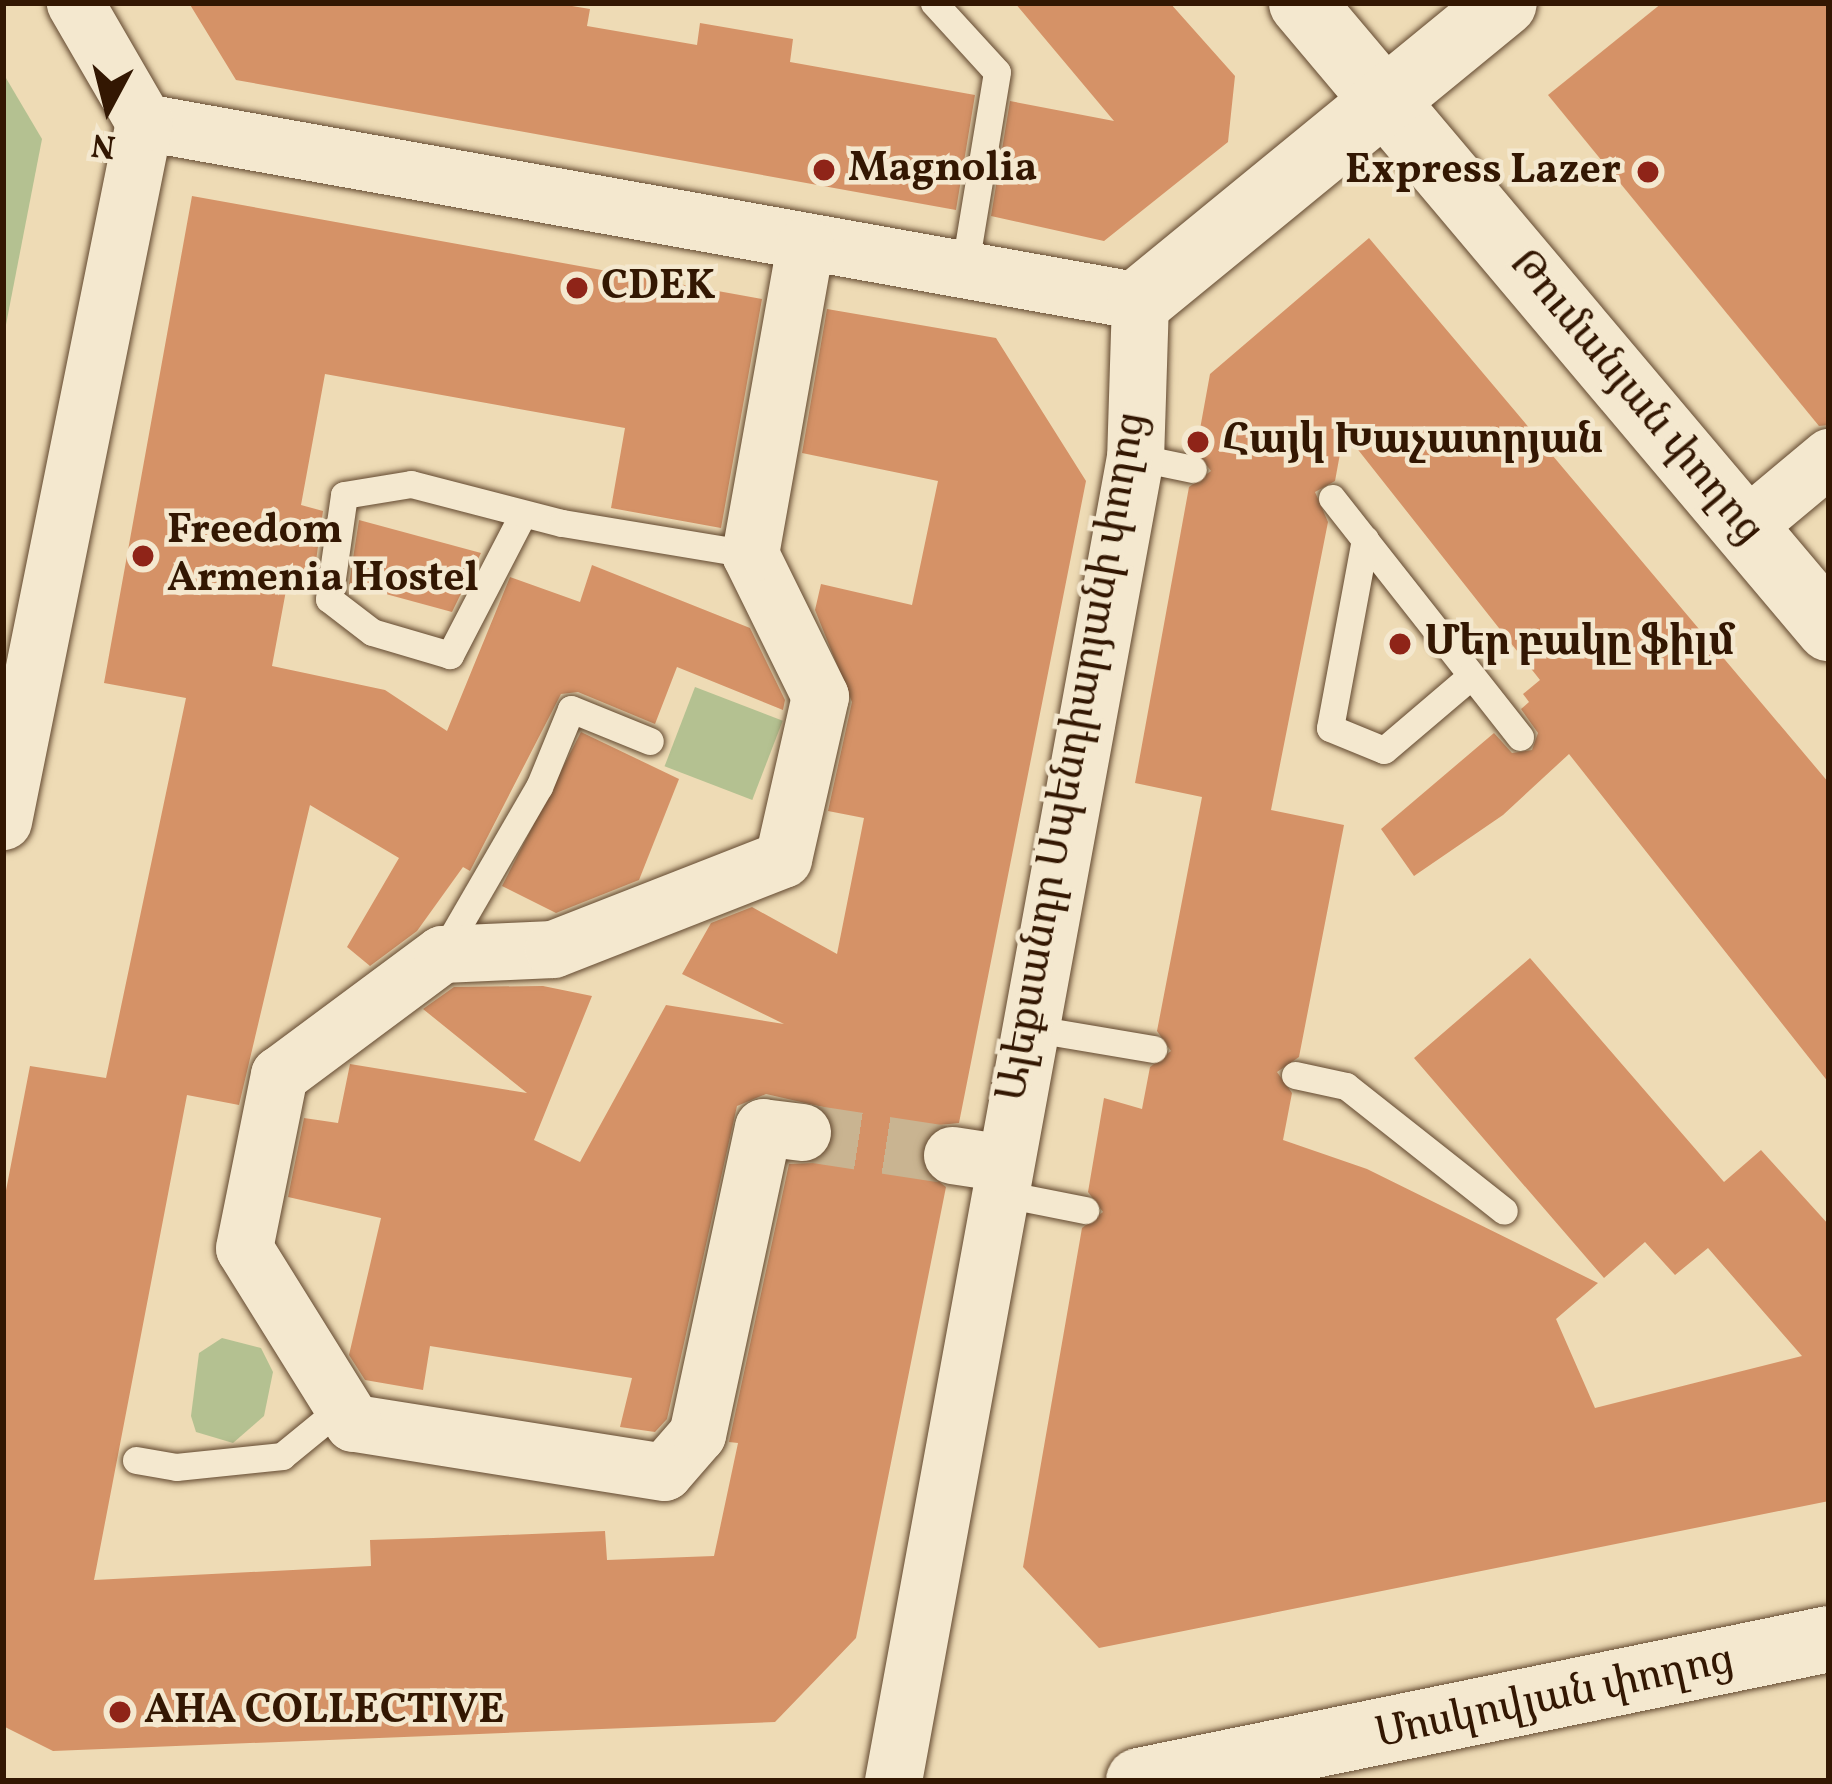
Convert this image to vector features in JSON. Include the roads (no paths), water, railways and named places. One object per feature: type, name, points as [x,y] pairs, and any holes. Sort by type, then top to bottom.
[{"type":"street","points":[[3,821],[144,122],[75,3]]},
{"type":"street","name":"Թումանյան փողոց","points":[[1302,3],[1829,628]]},
{"type":"street","points":[[144,122],[805,245],[1140,301],[1504,3]]},
{"type":"street","points":[[802,1132],[763,1127],[697,1434],[664,1472],[353,1423],[244,1248],[279,1075],[442,954],[553,949],[783,859],[820,696],[750,554],[805,245]]},
{"type":"street","name":"Ալեքսանդր Սպենդիարյանի փողոց","points":[[893,1781],[985,1170],[1029,1028],[1135,457],[1140,301]]},
{"type":"street","points":[[1744,528],[1829,457]]},
{"type":"street","name":"Մոսկովյան փողոց","points":[[1139,1781],[1829,1639]]},
{"type":"lane","points":[[934,3],[997,72],[964,271]]},
{"type":"lane","points":[[1135,457],[1193,469]]},
{"type":"lane","points":[[523,514],[451,656],[372,632],[328,599],[344,496],[411,484],[523,514],[750,554]]},
{"type":"lane","points":[[1332,498],[1520,737]]},
{"type":"lane","points":[[1365,539],[1330,728],[1384,750],[1472,676]]},
{"type":"lane","points":[[442,954],[539,787],[571,709],[650,741]]},
{"type":"lane","points":[[1029,1028],[1153,1049]]},
{"type":"lane","points":[[1295,1075],[1346,1086],[1504,1211]]},
{"type":"lane","points":[[985,1170],[1085,1210]]},
{"type":"lane","points":[[136,1460],[176,1467],[282,1456],[343,1406]]},
{"type":"tunnel","points":[[802,1132],[952,1155]]},
{"type":"place","name":"Magnolia","points":[[824,170]]},
{"type":"place","name":"Express Lazer","points":[[1648,172]]},
{"type":"place","name":"CDEK","points":[[577,288]]},
{"type":"place","name":"Հայկ Խաչատրյան","points":[[1198,442]]},
{"type":"place","name":"Freedom Armenia Hostel","points":[[143,556]]},
{"type":"place","name":"Մեր բակը ֆիլմ","points":[[1400,644]]},
{"type":"place","name":"AHA COLLECTIVE","points":[[120,1712]]}]
